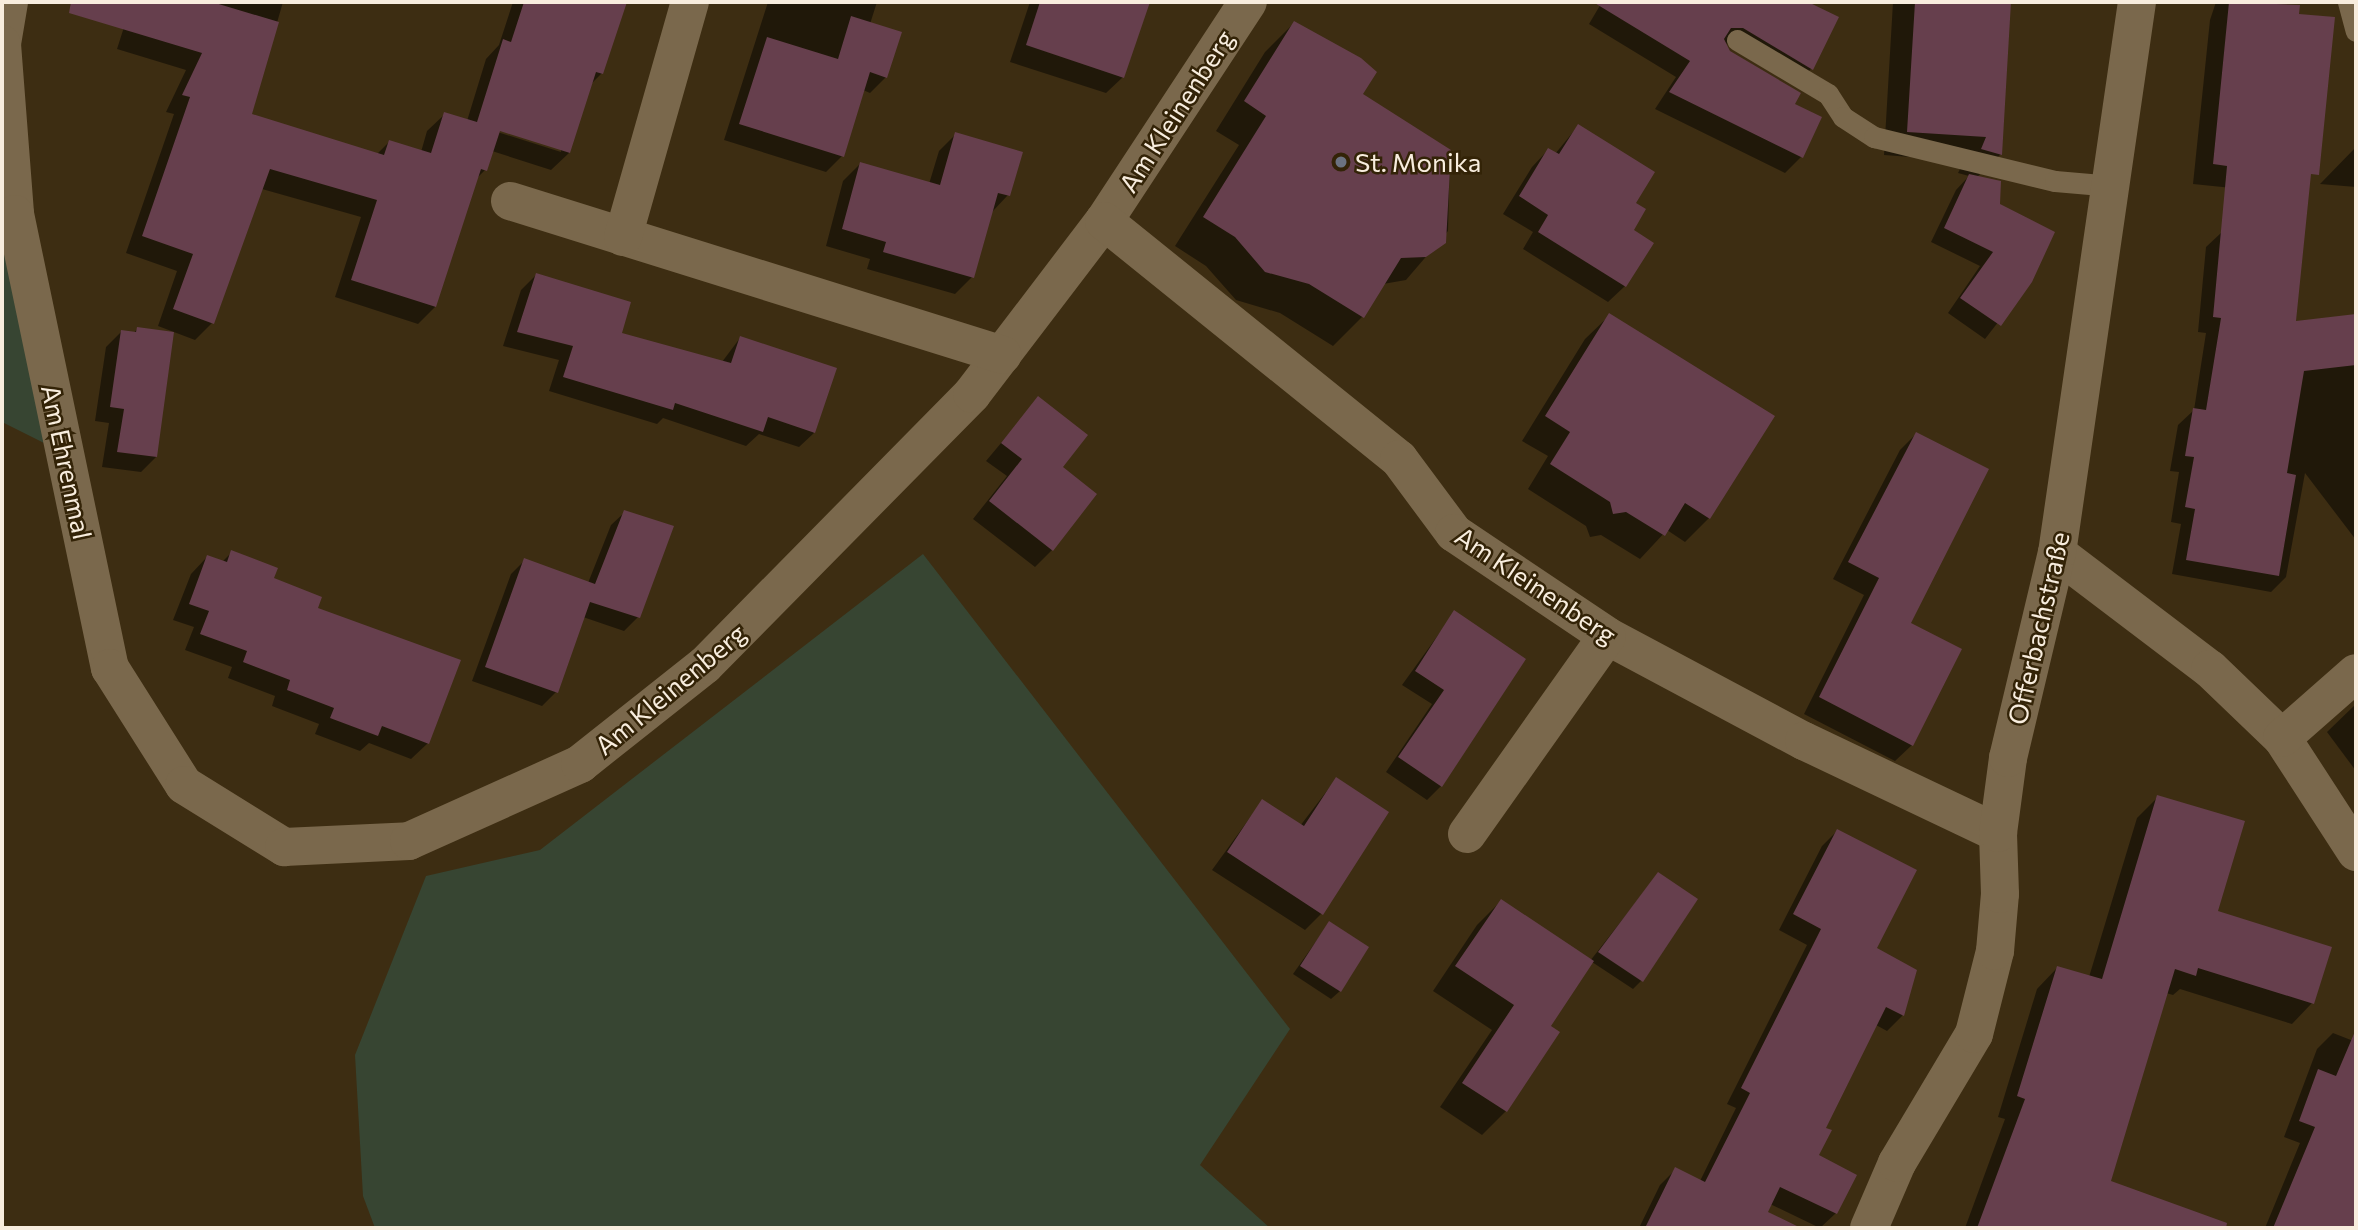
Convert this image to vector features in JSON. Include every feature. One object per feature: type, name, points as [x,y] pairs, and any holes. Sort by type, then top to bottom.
[{"type":"street","name":"Am Ehrenmal","points":[[9,2],[2,44],[15,214],[110,668],[184,785],[284,848]]},
{"type":"street","points":[[623,237],[690,2]]},
{"type":"street","name":"Am Kleinenberg","points":[[284,848],[409,841],[580,764],[705,665],[834,538],[1003,355],[1104,221],[1248,2]]},
{"type":"street","name":"Offerbachstraße","points":[[1870,1228],[1897,1163],[1974,1034],[1995,951],[2000,894],[1998,833],[2008,758],[2057,553],[2113,186],[2137,2]]},
{"type":"street","points":[[510,201],[1003,355]]},
{"type":"street","name":"Am Kleinenberg","points":[[1104,221],[1399,459],[1454,533],[1607,636],[1804,741],[1998,833]]},
{"type":"street","points":[[2057,553],[2210,669],[2282,738],[2356,852]]},
{"type":"street","points":[[1466,834],[1607,636]]},
{"type":"street","points":[[2282,738],[2356,673]]},
{"type":"lane","points":[[2348,2],[2356,31]]},
{"type":"lane","points":[[1737,40],[1828,94],[1843,117],[1874,137],[2055,181],[2113,186]]},
{"type":"green space","points":[[2,30],[48,445],[2,422]]},
{"type":"green space","points":[[923,554],[1290,1029],[1200,1165],[1270,1228],[375,1228],[363,1196],[355,1055],[426,876],[540,850]]},
{"type":"building","points":[[71,2],[212,2],[279,22],[252,114],[384,155],[389,140],[431,153],[444,112],[477,122],[503,39],[511,42],[524,2],[627,2],[603,74],[596,72],[570,153],[500,131],[487,171],[481,169],[436,307],[351,280],[377,200],[270,169],[214,324],[173,309],[193,254],[142,236],[190,97],[182,95],[202,53],[69,13]]},
{"type":"building","points":[[1040,2],[1150,2],[1124,78],[1026,45]]},
{"type":"building","points":[[1593,2],[1808,2],[1839,17],[1813,70],[1743,28],[1731,28],[1724,39],[1730,51],[1801,93],[1795,104],[1822,117],[1803,158],[1669,92],[1690,61]]},
{"type":"building","points":[[1915,2],[2011,2],[2002,155],[1981,149],[1986,137],[1907,132]]},
{"type":"building","points":[[2229,2],[2300,5],[2299,14],[2335,17],[2319,175],[2311,174],[2296,321],[2356,314],[2356,365],[2304,371],[2287,473],[2296,475],[2279,576],[2186,560],[2195,509],[2185,507],[2194,457],[2185,456],[2193,408],[2206,410],[2221,318],[2213,317],[2227,166],[2213,164]]},
{"type":"building","points":[[851,16],[902,32],[887,78],[870,72],[844,157],[739,124],[767,37],[838,59]]},
{"type":"building","name":"St. Monika","points":[[1294,21],[1361,58],[1377,72],[1363,94],[1451,150],[1446,243],[1426,257],[1401,258],[1364,318],[1309,284],[1265,272],[1235,237],[1203,217],[1266,116],[1244,101]]},
{"type":"building","points":[[1578,124],[1655,172],[1636,203],[1646,209],[1634,230],[1654,243],[1626,287],[1538,232],[1548,215],[1519,196],[1548,148],[1559,154]]},
{"type":"building","points":[[955,132],[1023,152],[1010,196],[998,193],[974,278],[883,252],[886,242],[842,229],[860,162],[940,185]]},
{"type":"building","points":[[1969,174],[2001,181],[2000,204],[2055,232],[2032,282],[2001,326],[1960,298],[1993,252],[1944,228]]},
{"type":"building","points":[[536,273],[631,302],[622,333],[731,363],[740,336],[837,368],[815,433],[768,417],[763,432],[675,403],[673,410],[563,377],[573,346],[517,332]]},
{"type":"building","points":[[1609,313],[1775,416],[1710,519],[1685,503],[1665,536],[1626,512],[1613,514],[1610,502],[1550,464],[1570,432],[1545,416]]},
{"type":"building","points":[[137,327],[174,332],[157,457],[117,452],[124,409],[110,407],[121,330],[136,332]]},
{"type":"building","points":[[1038,396],[1088,435],[1063,467],[1097,494],[1053,551],[989,501],[1022,459],[1001,443]]},
{"type":"building","points":[[1916,432],[1989,469],[1911,623],[1962,649],[1913,746],[1819,697],[1879,578],[1848,562]]},
{"type":"building","points":[[624,510],[674,526],[640,618],[590,602],[558,693],[485,667],[524,558],[595,584]]},
{"type":"building","points":[[231,550],[278,568],[274,578],[322,597],[318,608],[461,660],[429,744],[382,726],[378,736],[330,718],[334,708],[287,690],[290,680],[243,662],[247,651],[200,634],[209,611],[189,604],[207,555],[227,562]]},
{"type":"building","points":[[1454,610],[1526,659],[1442,787],[1398,757],[1444,690],[1415,671]]},
{"type":"building","points":[[1336,777],[1389,812],[1323,915],[1227,852],[1262,799],[1304,826]]},
{"type":"building","points":[[2157,795],[2245,821],[2218,911],[2332,947],[2314,1004],[2198,968],[2196,976],[2175,969],[2111,1181],[2227,1223],[2226,1228],[1977,1228],[2025,1099],[2017,1096],[2057,966],[2102,979]]},
{"type":"building","points":[[1837,829],[1917,870],[1877,948],[1917,970],[1904,1016],[1886,1007],[1826,1128],[1832,1130],[1819,1155],[1857,1175],[1837,1214],[1780,1187],[1768,1212],[1801,1228],[1645,1228],[1675,1167],[1705,1182],[1750,1093],[1741,1088],[1821,929],[1793,914]]},
{"type":"building","points":[[1658,872],[1698,899],[1643,982],[1598,952]]},
{"type":"building","points":[[1501,899],[1594,961],[1551,1026],[1560,1032],[1507,1112],[1462,1083],[1514,1005],[1455,966]]},
{"type":"building","points":[[1329,921],[1369,947],[1341,992],[1300,966]]},
{"type":"building","points":[[2356,1029],[2356,1228],[2273,1228],[2315,1127],[2299,1121],[2318,1069],[2336,1076]]},
{"type":"place","name":"St. Monika","points":[[1341,162]]}]
